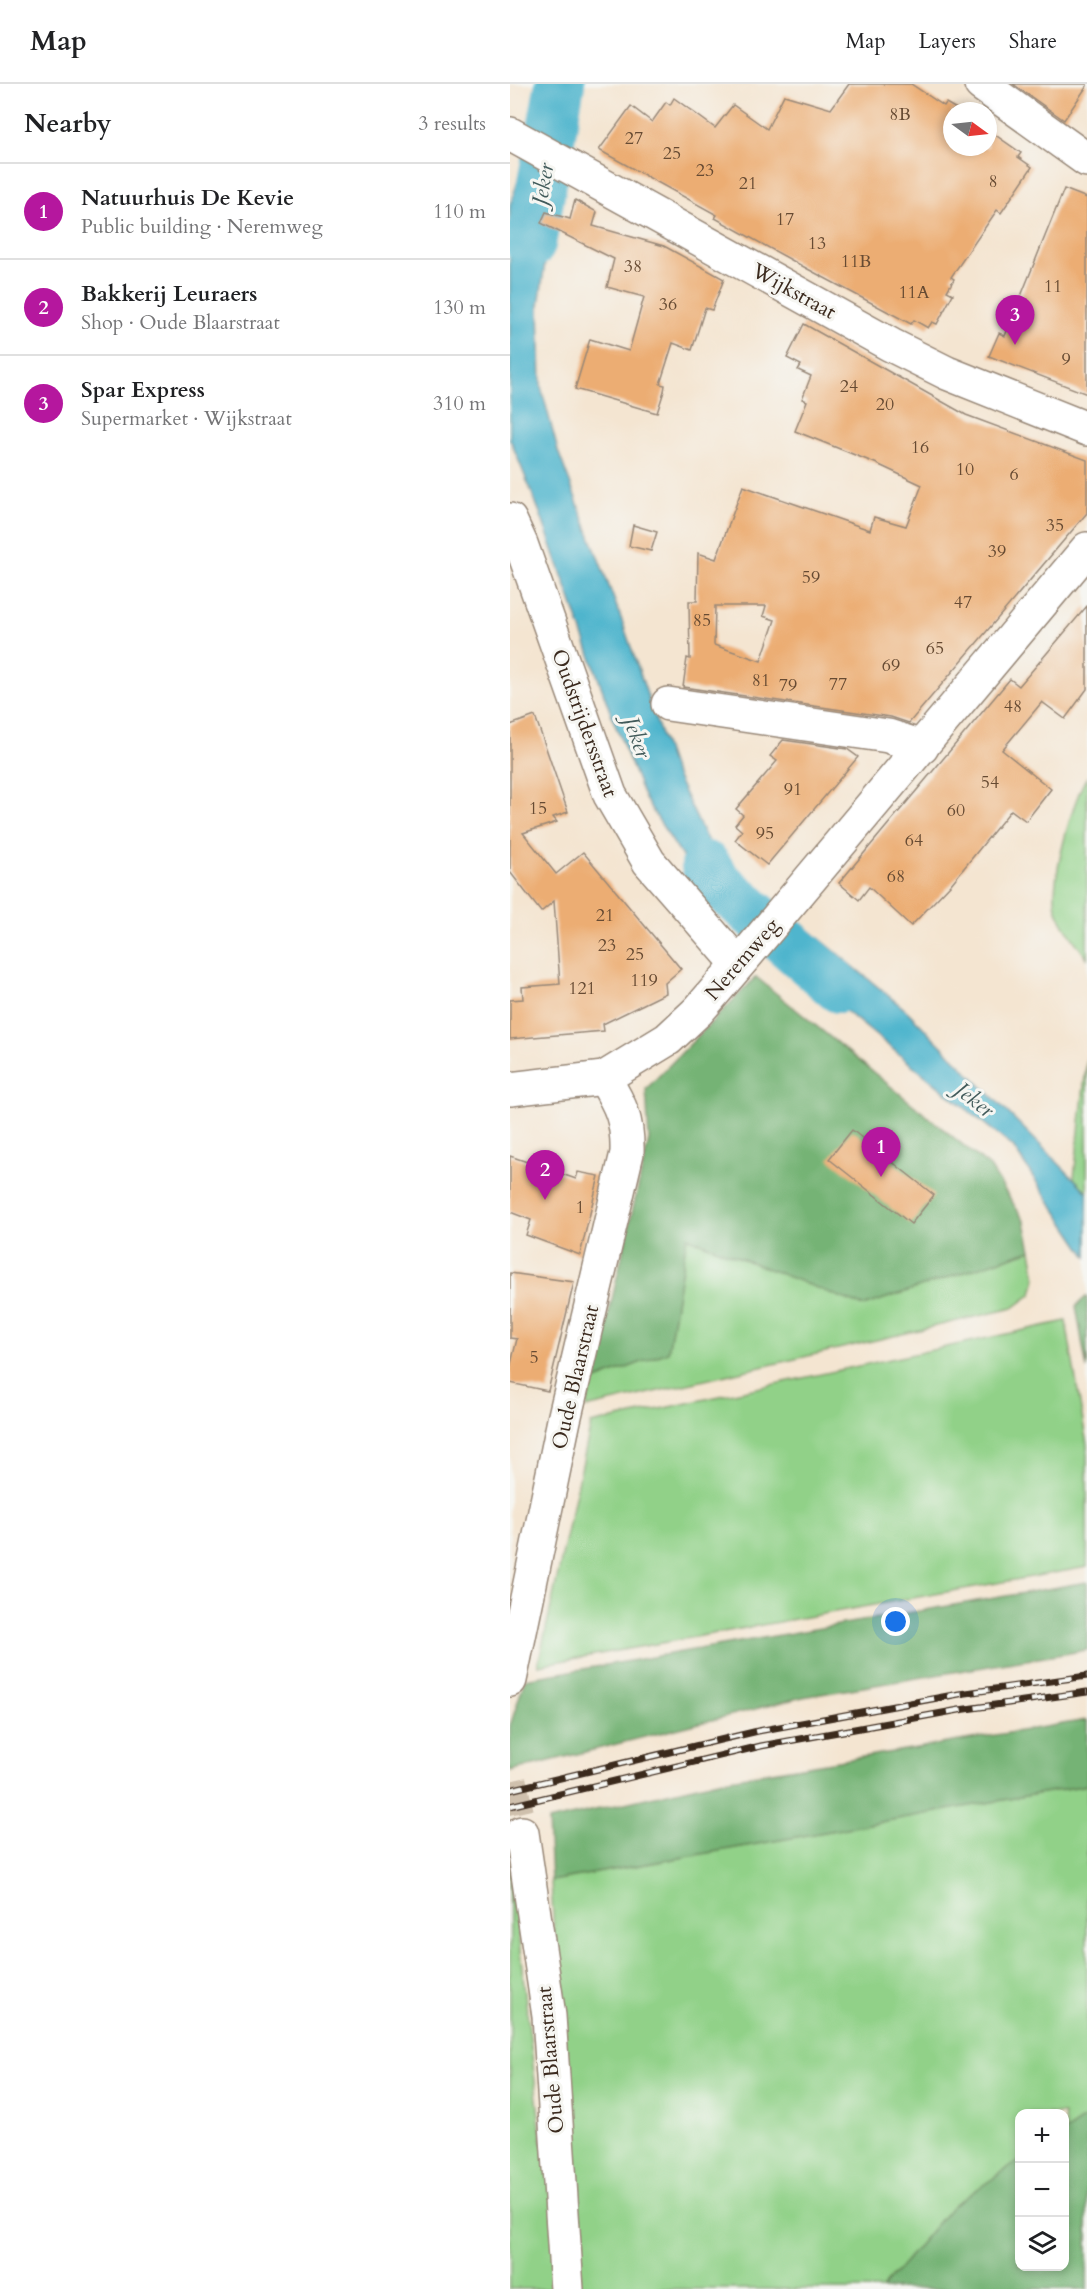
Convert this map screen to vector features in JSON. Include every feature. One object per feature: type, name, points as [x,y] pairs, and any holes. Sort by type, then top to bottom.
[{"type":"street","points":[[981,84],[1087,160]]},
{"type":"street","name":"Wijkstraat","points":[[514,136],[891,345],[947,372],[1087,429]]},
{"type":"street","name":"Oudstrijdersstraat","points":[[510,520],[521,544],[610,795],[649,862],[746,955]]},
{"type":"street","name":"Neremweg","points":[[510,1089],[604,1078],[668,1039],[698,1011],[1087,549]]},
{"type":"street","points":[[668,704],[888,736],[922,747]]},
{"type":"street","name":"Oude Blaarstraat","points":[[510,1680],[564,1420],[627,1153],[628,1127],[616,1098],[604,1078]]},
{"type":"street","name":"Oude Blaarstraat","points":[[522,1833],[549,2016],[567,2289]]},
{"type":"green space","points":[[1087,777],[1087,958],[1063,923],[1055,900],[1063,843],[1075,803]]},
{"type":"green space","points":[[756,977],[990,1167],[1025,1222],[1031,1250],[863,1306],[687,1237],[668,1352],[593,1381],[649,1140],[646,1089]]},
{"type":"green space","points":[[1087,1057],[1087,1192],[1074,1178]]},
{"type":"green space","points":[[687,1237],[863,1306],[1031,1250],[1036,1278],[1032,1294],[1013,1308],[586,1408],[593,1381],[668,1352]]},
{"type":"green space","points":[[1087,1296],[1087,1369],[1076,1306]]},
{"type":"green space","points":[[1066,1321],[1087,1445],[1087,1567],[538,1665],[591,1424]]},
{"type":"green space","points":[[1087,1582],[1087,1650],[803,1697],[510,1771],[510,1726],[525,1679]]},
{"type":"green space","points":[[1087,1720],[1087,1785],[551,1881],[548,1821],[723,1780]]},
{"type":"green space","points":[[1087,1785],[1087,2117],[1069,2129],[1069,2109],[1015,2109],[1015,2164],[951,2207],[882,2289],[510,2289],[510,1862],[542,2143],[566,2143],[551,1881]]},
{"type":"green space","points":[[1087,2117],[1087,2289],[882,2289],[951,2207],[1015,2164],[1015,2271],[1069,2271],[1069,2129]]},
{"type":"water","points":[[541,84],[580,84],[568,132],[534,115]]},
{"type":"water","points":[[522,169],[556,182],[539,306],[541,387],[558,451],[621,618],[672,767],[706,838],[762,904],[739,932],[699,883],[645,799],[612,717],[540,513],[510,439],[510,205]]},
{"type":"water","points":[[802,924],[907,1011],[1087,1192],[1087,1257],[1013,1147],[777,955]]},
{"type":"building","points":[[849,84],[911,84],[943,105],[943,156],[997,156],[997,136],[1021,153],[1018,157],[1032,167],[1001,213],[997,210],[951,277],[954,279],[947,291],[953,294],[937,324],[932,322],[928,328],[914,320],[911,324],[715,218],[717,215],[599,150],[631,106],[652,122],[666,102],[670,105],[674,98],[715,128],[733,105],[767,129],[784,95],[831,109]]},
{"type":"building","points":[[1013,84],[1087,84],[1087,86],[1064,120]]},
{"type":"building","points":[[1064,189],[1087,198],[1087,394],[989,356],[999,333],[1005,336]]},
{"type":"building","points":[[575,200],[597,212],[593,226],[664,246],[724,279],[712,310],[705,308],[692,350],[673,343],[660,384],[665,385],[657,413],[575,389],[590,339],[629,351],[644,297],[607,287],[614,259],[541,223],[546,212],[570,219]]},
{"type":"building","points":[[804,324],[966,415],[1087,460],[1087,513],[909,723],[891,717],[683,687],[687,658],[690,659],[689,601],[697,601],[698,553],[716,559],[743,486],[870,530],[874,517],[906,526],[922,485],[875,463],[795,431],[807,401],[802,399],[811,376],[798,370],[801,365],[787,358]],"holes":[[[715,606],[766,606],[763,616],[775,620],[761,661],[714,645]]]},
{"type":"building","points":[[633,525],[657,532],[651,551],[629,546]]},
{"type":"building","points":[[1087,606],[1087,689],[1065,719],[1042,702],[1002,750],[1051,789],[1026,821],[1011,810],[951,884],[911,926],[869,887],[859,900],[839,883],[1010,679],[1019,686]]},
{"type":"building","points":[[535,716],[568,812],[553,817],[557,822],[523,833],[556,874],[583,852],[681,969],[665,983],[666,993],[603,1024],[604,1031],[510,1039],[510,1000],[523,999],[522,987],[560,984],[554,901],[541,912],[510,872],[510,725]]},
{"type":"building","points":[[783,740],[847,749],[858,757],[767,865],[735,840],[742,831],[735,825],[743,815],[736,809],[777,761],[770,756]]},
{"type":"building","points":[[852,1130],[934,1195],[911,1224],[829,1159]]},
{"type":"building","points":[[510,1156],[576,1179],[578,1172],[599,1176],[580,1255],[526,1235],[531,1220],[510,1212]]},
{"type":"building","points":[[510,1273],[574,1282],[548,1391],[510,1383],[510,1368],[517,1339],[510,1338]]},
{"type":"waterway","name":"Jeker","points":[[531,244],[560,84]]},
{"type":"waterway","name":"Jeker","points":[[706,866],[718,883],[839,988]]},
{"type":"tunnel","points":[[510,1781],[522,1833]]},
{"type":"railway","points":[[510,1790],[758,1731],[959,1694],[1087,1676]]},
{"type":"railway","points":[[510,1806],[761,1746],[959,1710],[1087,1692]]},
{"type":"place","name":"Spar Express","points":[[1015,345]]},
{"type":"place","name":"Natuurhuis De Kevie","points":[[881,1177]]},
{"type":"place","name":"Bakkerij Leuraers","points":[[545,1200]]}]
